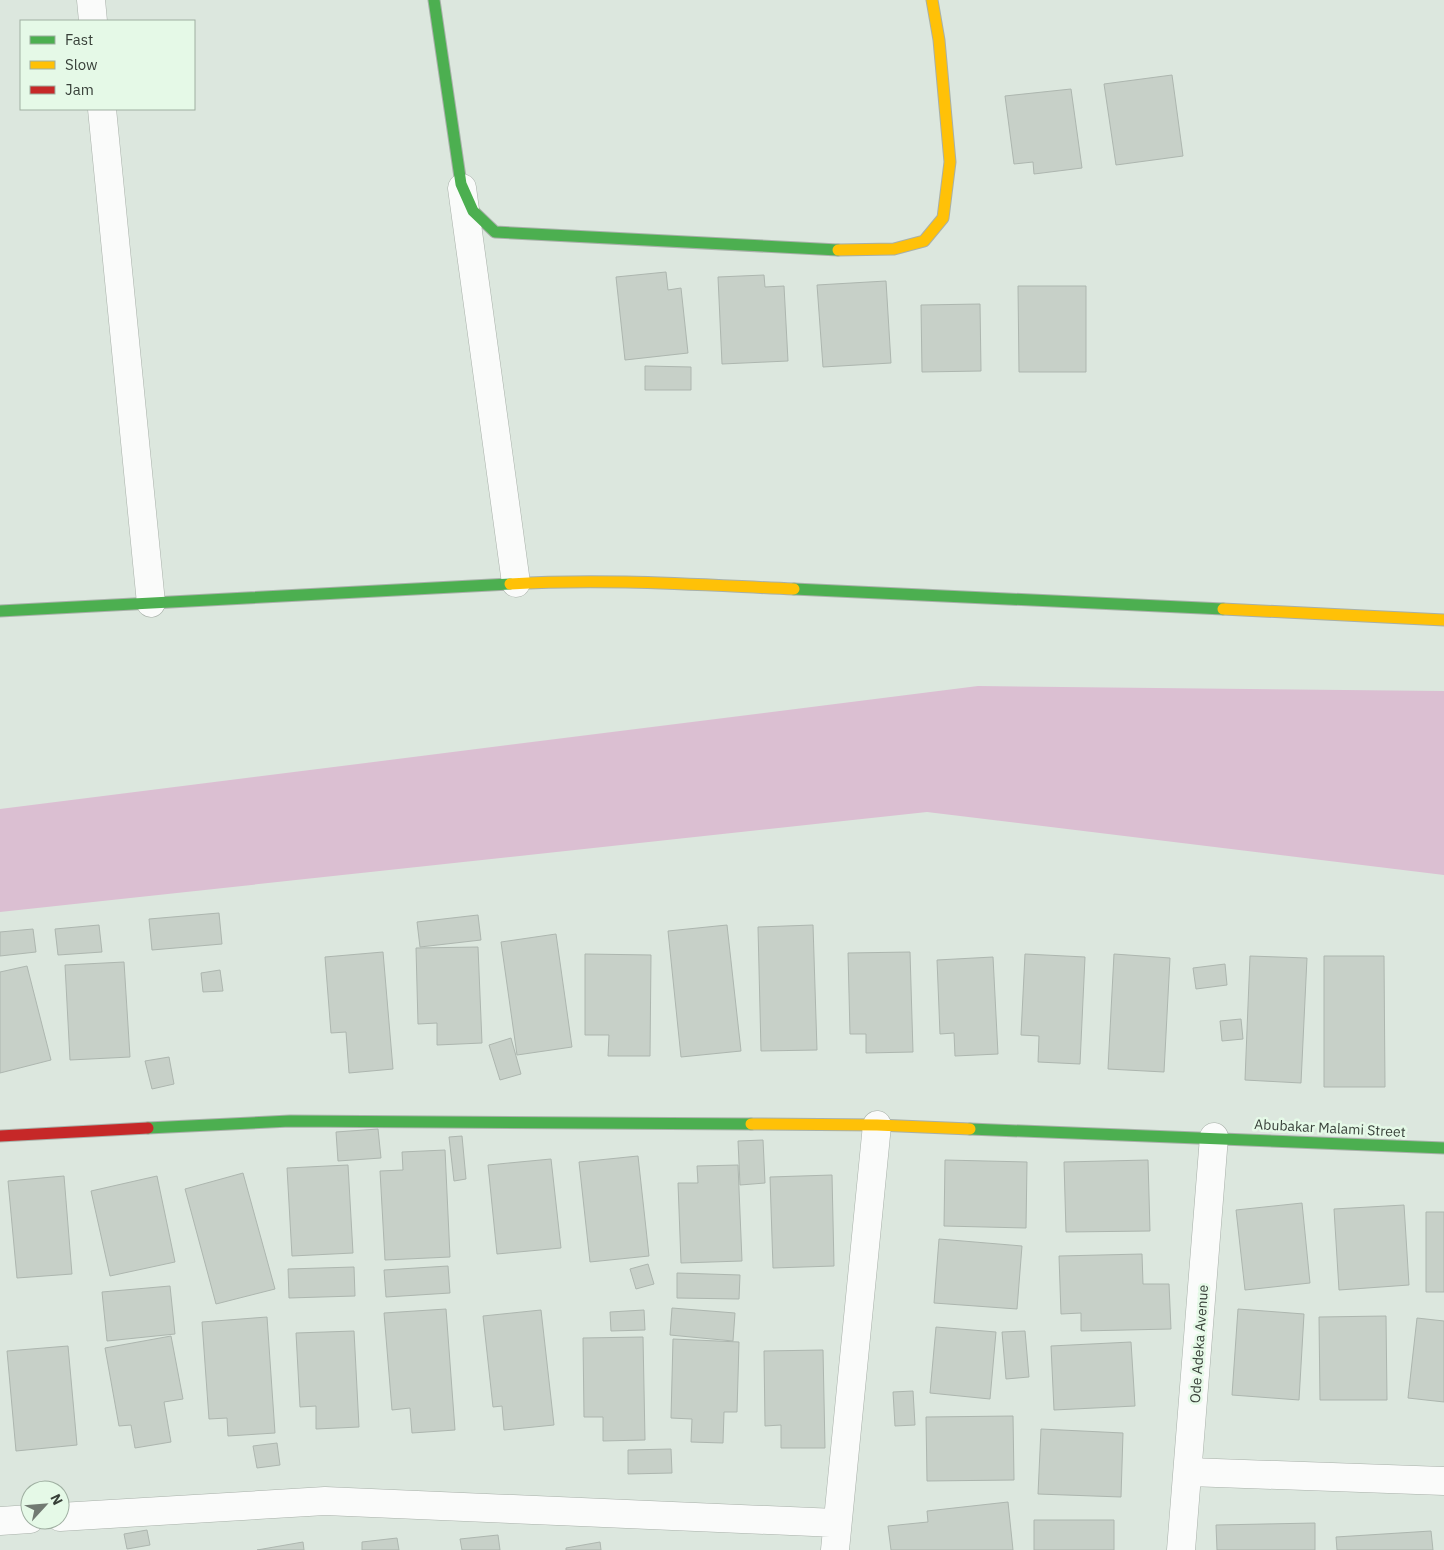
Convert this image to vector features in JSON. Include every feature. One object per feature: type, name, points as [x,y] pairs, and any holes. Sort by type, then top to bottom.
[{"type":"street","points":[[91,0],[94,20]]},
{"type":"street","points":[[434,0],[516,583]]},
{"type":"street","points":[[461,184],[466,202],[477,219],[495,232],[851,251],[894,250],[924,241],[943,218],[950,162],[939,40],[932,0]]},
{"type":"street","points":[[102,110],[151,603]]},
{"type":"street","points":[[0,611],[516,583],[646,582],[1444,620]]},
{"type":"street","name":"Abubakar Malami Street","points":[[0,1136],[290,1121],[877,1125],[1214,1137],[1444,1148]]},
{"type":"street","points":[[834,1550],[877,1125]]},
{"type":"street","name":"Ode Adeka Avenue","points":[[1181,1550],[1189,1472],[1214,1137]]},
{"type":"street","points":[[1189,1472],[1444,1481]]},
{"type":"street","points":[[70,1516],[325,1501],[836,1523]]},
{"type":"street","points":[[0,1521],[20,1520]]},
{"type":"shaded area","points":[[978,686],[1444,691],[1444,875],[927,812],[0,912],[0,809]]},
{"type":"building","points":[[1172,75],[1183,156],[1116,165],[1104,84]]},
{"type":"building","points":[[1071,89],[1082,168],[1034,174],[1033,162],[1014,164],[1005,96]]},
{"type":"building","points":[[666,272],[668,290],[681,288],[688,353],[625,360],[616,277]]},
{"type":"building","points":[[764,275],[765,287],[784,286],[788,361],[722,364],[718,277]]},
{"type":"building","points":[[886,281],[891,363],[823,367],[817,285]]},
{"type":"building","points":[[1018,286],[1086,286],[1086,372],[1019,372]]},
{"type":"building","points":[[980,304],[981,371],[922,372],[921,305]]},
{"type":"building","points":[[645,366],[691,367],[691,390],[645,390]]},
{"type":"building","points":[[219,913],[222,944],[152,950],[149,919]]},
{"type":"building","points":[[478,915],[481,940],[420,947],[417,922]]},
{"type":"building","points":[[99,925],[102,952],[58,955],[55,929]]},
{"type":"building","points":[[727,925],[741,1051],[681,1057],[668,931]]},
{"type":"building","points":[[813,925],[817,1050],[761,1051],[758,927]]},
{"type":"building","points":[[33,929],[36,952],[0,956],[0,932]]},
{"type":"building","points":[[556,934],[572,1047],[517,1055],[501,942]]},
{"type":"building","points":[[478,947],[482,1043],[437,1045],[437,1023],[418,1024],[416,948]]},
{"type":"building","points":[[383,952],[393,1069],[349,1073],[346,1032],[331,1033],[325,957]]},
{"type":"building","points":[[910,952],[913,1052],[866,1053],[866,1034],[850,1034],[848,953]]},
{"type":"building","points":[[585,954],[651,955],[650,1056],[608,1056],[609,1035],[585,1035]]},
{"type":"building","points":[[1025,954],[1085,957],[1080,1064],[1038,1062],[1039,1036],[1021,1035]]},
{"type":"building","points":[[1114,954],[1170,958],[1164,1072],[1108,1069]]},
{"type":"building","points":[[1250,956],[1307,958],[1301,1083],[1245,1080]]},
{"type":"building","points":[[1324,956],[1384,956],[1385,1087],[1324,1087]]},
{"type":"building","points":[[993,957],[998,1054],[955,1056],[954,1033],[940,1034],[937,960]]},
{"type":"building","points":[[124,962],[130,1057],[70,1060],[65,965]]},
{"type":"building","points":[[1225,964],[1227,985],[1196,989],[1193,968]]},
{"type":"building","points":[[27,966],[51,1060],[0,1073],[0,972]]},
{"type":"building","points":[[220,970],[223,991],[203,992],[201,973]]},
{"type":"building","points":[[1241,1019],[1243,1039],[1222,1041],[1220,1021]]},
{"type":"building","points":[[511,1038],[521,1074],[500,1080],[489,1045]]},
{"type":"building","points":[[169,1057],[174,1084],[152,1089],[145,1061]]},
{"type":"building","points":[[378,1129],[381,1158],[338,1161],[336,1132]]},
{"type":"building","points":[[462,1136],[466,1179],[454,1181],[449,1137]]},
{"type":"building","points":[[763,1140],[765,1183],[740,1185],[738,1141]]},
{"type":"building","points":[[445,1150],[450,1257],[385,1260],[380,1171],[403,1170],[402,1152]]},
{"type":"building","points":[[638,1156],[649,1256],[590,1262],[579,1162]]},
{"type":"building","points":[[551,1159],[561,1248],[497,1254],[488,1165]]},
{"type":"building","points":[[945,1160],[1027,1162],[1026,1228],[944,1226]]},
{"type":"building","points":[[1148,1160],[1150,1231],[1066,1232],[1064,1162]]},
{"type":"building","points":[[348,1165],[353,1253],[292,1256],[287,1168]]},
{"type":"building","points":[[738,1165],[742,1261],[681,1263],[678,1183],[698,1183],[697,1166]]},
{"type":"building","points":[[243,1173],[275,1289],[216,1304],[185,1189]]},
{"type":"building","points":[[832,1175],[834,1266],[773,1268],[770,1177]]},
{"type":"building","points":[[64,1176],[72,1274],[17,1278],[8,1181]]},
{"type":"building","points":[[157,1176],[175,1262],[110,1276],[91,1191]]},
{"type":"building","points":[[1302,1203],[1310,1283],[1245,1290],[1236,1210]]},
{"type":"building","points":[[1404,1205],[1409,1285],[1339,1290],[1334,1209]]},
{"type":"building","points":[[1426,1212],[1444,1212],[1444,1292],[1426,1292]]},
{"type":"building","points":[[939,1239],[1022,1246],[1017,1309],[934,1303]]},
{"type":"building","points":[[1142,1254],[1143,1284],[1169,1284],[1171,1329],[1081,1331],[1081,1313],[1061,1314],[1059,1256]]},
{"type":"building","points":[[648,1264],[654,1284],[636,1289],[630,1269]]},
{"type":"building","points":[[448,1266],[450,1293],[386,1297],[384,1270]]},
{"type":"building","points":[[354,1267],[355,1296],[289,1298],[288,1269]]},
{"type":"building","points":[[677,1273],[740,1275],[739,1299],[677,1298]]},
{"type":"building","points":[[170,1286],[175,1334],[107,1341],[102,1292]]},
{"type":"building","points":[[672,1308],[735,1313],[733,1341],[670,1335]]},
{"type":"building","points":[[446,1309],[455,1430],[412,1433],[410,1408],[392,1410],[384,1313]]},
{"type":"building","points":[[1238,1309],[1304,1314],[1299,1400],[1232,1395]]},
{"type":"building","points":[[541,1310],[554,1425],[504,1430],[502,1406],[493,1407],[483,1316]]},
{"type":"building","points":[[644,1310],[645,1330],[611,1331],[610,1312]]},
{"type":"building","points":[[1386,1316],[1387,1400],[1320,1400],[1319,1317]]},
{"type":"building","points":[[267,1317],[275,1433],[228,1436],[227,1418],[209,1419],[202,1322]]},
{"type":"building","points":[[1417,1318],[1444,1321],[1444,1402],[1408,1398]]},
{"type":"building","points":[[936,1327],[996,1332],[990,1399],[930,1393]]},
{"type":"building","points":[[354,1331],[359,1427],[316,1429],[316,1406],[300,1407],[296,1333]]},
{"type":"building","points":[[1025,1331],[1029,1377],[1006,1379],[1002,1332]]},
{"type":"building","points":[[171,1336],[183,1399],[164,1402],[171,1442],[135,1448],[131,1425],[119,1426],[105,1348]]},
{"type":"building","points":[[643,1337],[645,1440],[603,1441],[603,1417],[584,1417],[583,1338]]},
{"type":"building","points":[[673,1339],[739,1342],[737,1412],[724,1412],[723,1443],[691,1442],[692,1419],[671,1418]]},
{"type":"building","points":[[1131,1342],[1135,1406],[1054,1410],[1051,1346]]},
{"type":"building","points":[[68,1346],[77,1445],[16,1451],[7,1351]]},
{"type":"building","points":[[823,1350],[825,1448],[781,1448],[781,1425],[765,1426],[764,1351]]},
{"type":"building","points":[[913,1391],[915,1425],[895,1426],[893,1392]]},
{"type":"building","points":[[1013,1416],[1014,1480],[927,1481],[926,1417]]},
{"type":"building","points":[[1041,1429],[1123,1433],[1121,1497],[1038,1494]]},
{"type":"building","points":[[277,1443],[280,1465],[257,1468],[253,1446]]},
{"type":"building","points":[[671,1449],[672,1473],[628,1474],[628,1450]]},
{"type":"building","points":[[1008,1502],[1013,1550],[891,1550],[888,1526],[928,1522],[927,1511]]},
{"type":"building","points":[[1034,1520],[1114,1520],[1114,1550],[1034,1550]]},
{"type":"building","points":[[1315,1523],[1315,1550],[1217,1550],[1216,1525]]},
{"type":"building","points":[[147,1530],[150,1545],[127,1549],[124,1534]]},
{"type":"building","points":[[1431,1531],[1433,1550],[1337,1550],[1336,1537]]},
{"type":"building","points":[[498,1535],[500,1550],[462,1550],[460,1539]]},
{"type":"building","points":[[397,1538],[399,1550],[362,1550],[362,1542]]},
{"type":"building","points":[[303,1542],[304,1550],[257,1550]]},
{"type":"building","points":[[600,1542],[601,1550],[566,1550],[566,1548]]},
{"type":"traffic: fast","points":[[434,0],[461,184],[473,211],[495,232],[838,250]]},
{"type":"traffic: fast","points":[[0,611],[510,584]]},
{"type":"traffic: fast","points":[[794,589],[1223,609]]},
{"type":"traffic: fast","points":[[148,1128],[290,1121],[751,1124]]},
{"type":"traffic: fast","points":[[970,1129],[1444,1148]]},
{"type":"traffic: slow","points":[[838,250],[894,249],[924,241],[943,218],[950,162],[939,40],[932,0]]},
{"type":"traffic: slow","points":[[510,584],[617,582],[794,589]]},
{"type":"traffic: slow","points":[[1223,609],[1444,620]]},
{"type":"traffic: slow","points":[[751,1124],[877,1125],[970,1129]]},
{"type":"traffic: jam","points":[[0,1136],[148,1128]]}]
